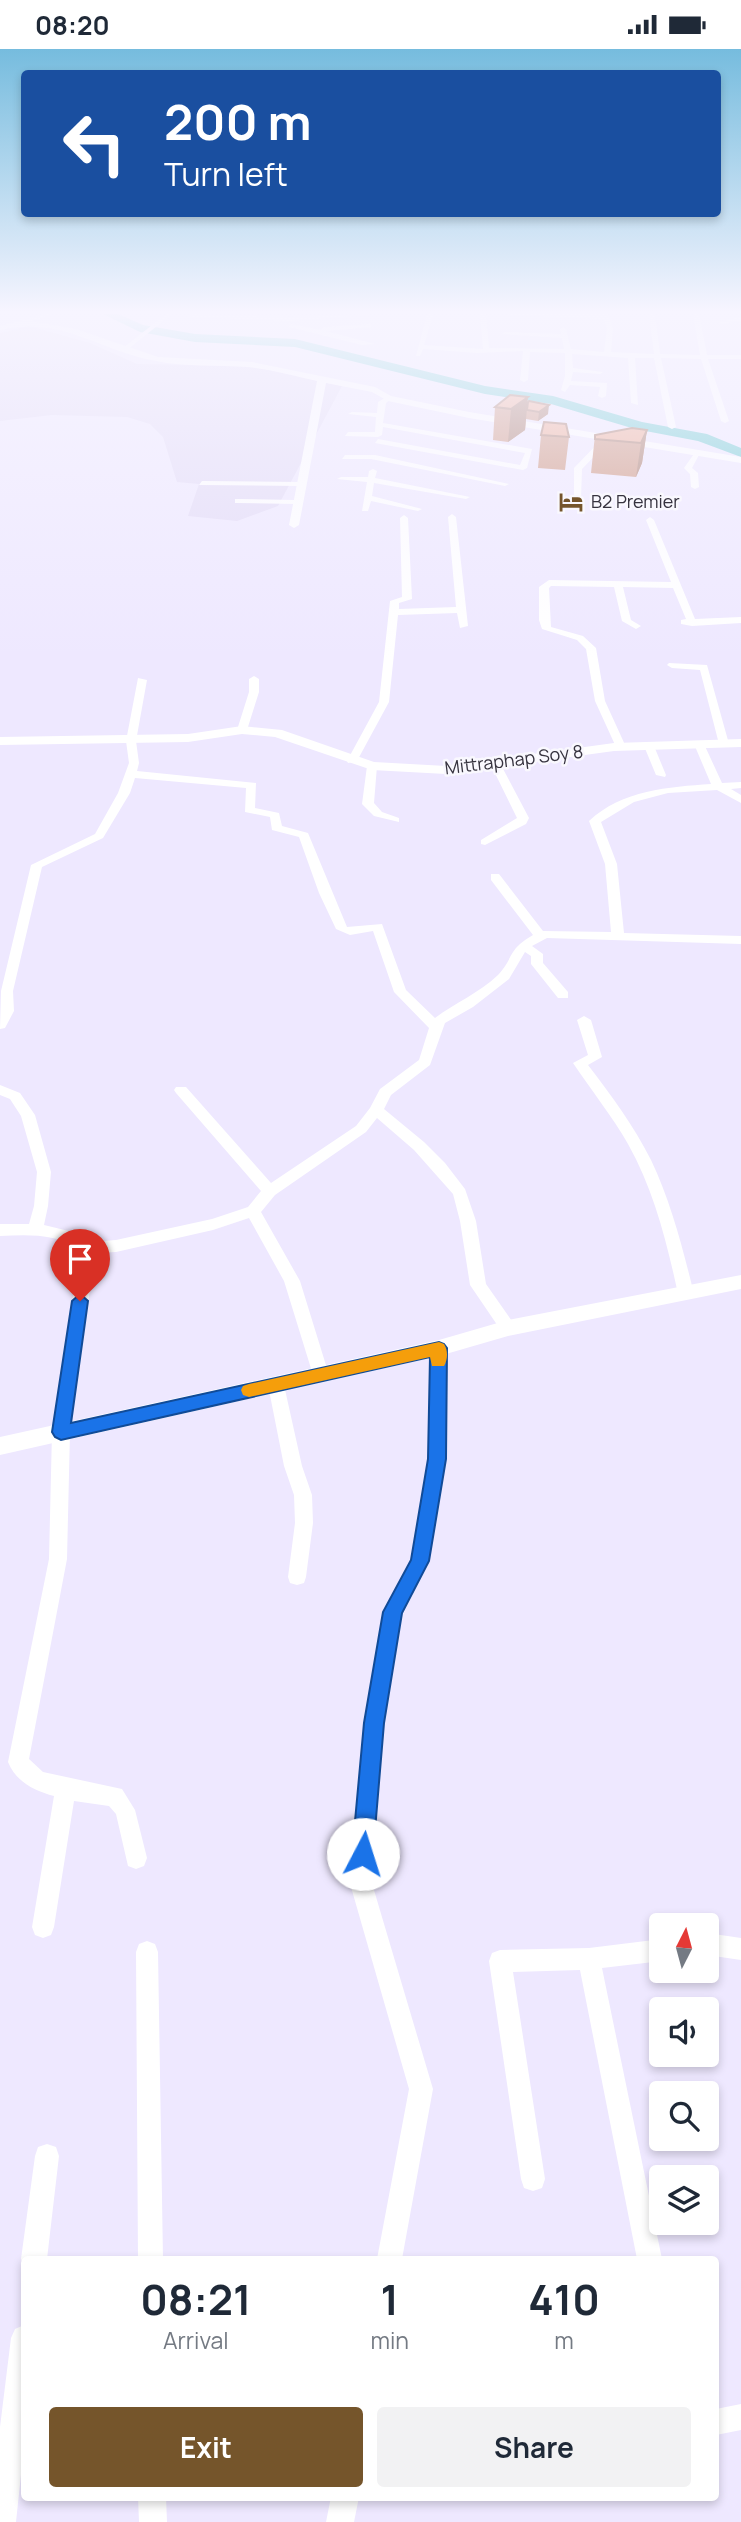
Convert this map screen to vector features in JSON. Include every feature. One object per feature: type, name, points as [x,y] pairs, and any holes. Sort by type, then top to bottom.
[{"type":"street","points":[[294,524],[311,429]]},
{"type":"street","points":[[365,509],[379,429]]},
{"type":"street","points":[[348,434],[523,468],[529,451],[425,429]]},
{"type":"street","points":[[556,429],[741,460]]},
{"type":"street","points":[[577,498],[578,468],[607,439]]},
{"type":"street","points":[[695,487],[694,473],[688,468],[696,453]]},
{"type":"street","points":[[345,457],[375,458],[505,484]]},
{"type":"street","points":[[341,479],[370,480],[466,497]]},
{"type":"street","points":[[202,483],[300,484]]},
{"type":"street","points":[[368,499],[418,509]]},
{"type":"street","points":[[238,501],[296,502]]},
{"type":"street","points":[[452,517],[463,626]]},
{"type":"street","points":[[352,761],[384,702],[396,612],[395,601],[407,599],[404,518]]},
{"type":"street","points":[[650,520],[676,585],[687,622],[741,621]]},
{"type":"street","points":[[621,747],[600,701],[591,648],[580,638],[547,629],[544,620],[544,587],[550,583],[602,588],[618,584],[676,585]]},
{"type":"street","points":[[618,584],[627,621],[636,625]]},
{"type":"street","points":[[396,612],[460,610]]},
{"type":"street","points":[[672,665],[704,667],[724,744]]},
{"type":"street","points":[[242,730],[254,692],[254,679]]},
{"type":"street","points":[[0,1025],[7,1011],[7,991],[37,865],[99,836],[124,793],[134,764],[131,741],[142,680]]},
{"type":"street","name":"Mittraphap Soy 8","points":[[0,741],[131,741],[188,738],[242,730],[276,733],[372,766],[446,771],[621,747],[741,743]]},
{"type":"street","points":[[699,744],[718,785],[741,800]]},
{"type":"street","points":[[649,746],[661,775]]},
{"type":"street","points":[[485,842],[522,822],[523,818],[496,765]]},
{"type":"street","points":[[372,766],[368,804],[378,814],[395,820]]},
{"type":"street","points":[[131,774],[252,785],[249,810],[275,814],[276,828],[304,835],[325,893],[342,929],[350,931],[377,927],[400,992],[436,1027]]},
{"type":"street","points":[[618,936],[611,864],[595,821],[630,800],[668,790],[741,785]]},
{"type":"street","points":[[495,877],[541,937]]},
{"type":"street","points":[[0,1230],[35,1229],[74,1236],[88,1248],[116,1246],[156,1234],[214,1224],[253,1211],[270,1191],[361,1129],[376,1110],[385,1092],[425,1062],[440,1020],[468,1004],[504,976],[510,961],[523,946],[544,934],[741,940]]},
{"type":"street","points":[[523,946],[537,954],[537,964],[563,995]]},
{"type":"street","points":[[584,1020],[595,1057],[580,1063],[625,1127],[650,1173],[676,1251],[686,1294]]},
{"type":"street","points":[[0,1090],[15,1096],[28,1115],[44,1172],[41,1206],[35,1229]]},
{"type":"street","points":[[181,1090],[270,1191]]},
{"type":"street","points":[[376,1110],[419,1146],[460,1193],[473,1244],[478,1285],[508,1328]]},
{"type":"street","points":[[253,1211],[292,1281],[321,1374]]},
{"type":"street","points":[[88,1248],[61,1432],[58,1559],[18,1762],[37,1781],[116,1797],[125,1810],[136,1858]]},
{"type":"street","points":[[0,1446],[439,1348],[508,1328],[741,1282]]},
{"type":"street","points":[[390,2256],[421,2089],[360,1880],[374,1723],[392,1612],[420,1561],[437,1459],[439,1348]]},
{"type":"street","points":[[276,1385],[293,1466],[303,1495],[304,1523],[297,1577]]},
{"type":"street","points":[[43,1927],[66,1789]]},
{"type":"street","points":[[719,1946],[741,1949]]},
{"type":"street","points":[[147,1952],[151,2256]]},
{"type":"street","points":[[533,2179],[500,1961],[589,1959],[649,1952]]},
{"type":"street","points":[[589,1959],[648,2256]]},
{"type":"street","points":[[34,2256],[47,2156]]},
{"type":"street","points":[[2,2522],[21,2364]]},
{"type":"street","points":[[719,2421],[741,2417]]},
{"type":"street","points":[[152,2501],[153,2522]]},
{"type":"street","points":[[340,2522],[344,2501]]},
{"type":"shaded area","points":[[155,429],[319,429],[278,506],[237,521],[188,516],[199,484],[177,482],[163,437]]},
{"type":"building","points":[[542,429],[567,429],[569,437],[541,435]]},
{"type":"building","points":[[625,429],[647,430],[641,443],[595,439],[595,435]]},
{"type":"waterway","points":[[659,429],[702,437],[741,453]]},
{"type":"slow traffic","points":[[249,1390],[439,1348],[438,1362]]},
{"type":"place","name":"B2 Premier","points":[[571,502]]},
{"type":"route","points":[[80,1301],[61,1432],[439,1348],[437,1459],[420,1561],[392,1612],[374,1723],[363,1854]]}]
